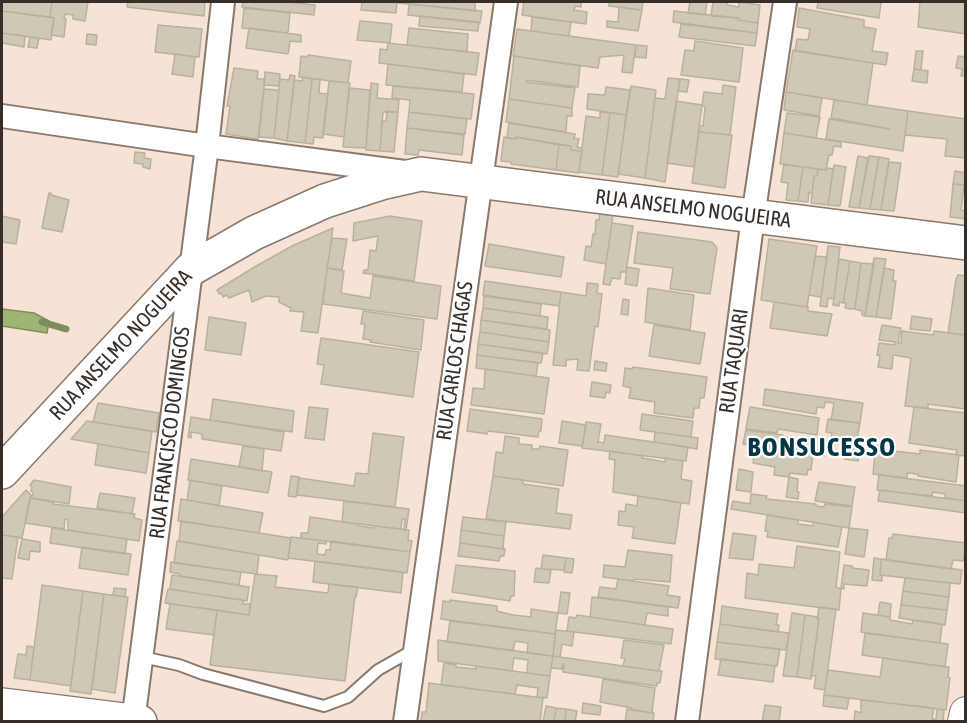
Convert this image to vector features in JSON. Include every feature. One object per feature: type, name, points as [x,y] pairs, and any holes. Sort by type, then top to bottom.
[{"type":"main road","name":"RUA ANSELMO NOGUEIRA","points":[[2,472],[191,269],[254,233],[325,201],[381,183],[422,174],[753,218],[966,243]]},
{"type":"main road","points":[[2,705],[136,721]]},
{"type":"street","name":"RUA FRANCISCO DOMINGOS","points":[[136,721],[223,2]]},
{"type":"street","name":"RUA CARLOS CHAGAS","points":[[405,722],[506,2]]},
{"type":"street","name":"RUA TAQUARI","points":[[687,722],[753,218],[785,2]]},
{"type":"street","name":"RUA ANSELMO NOGUEIRA","points":[[2,116],[422,174]]},
{"type":"street","points":[[964,722],[966,713]]},
{"type":"lane","points":[[142,657],[324,706],[348,697],[378,670],[415,648]]},
{"type":"shaded area","points":[[2,309],[34,313],[49,321],[47,333],[2,326]]},
{"type":"building","points":[[2,2],[52,2],[50,17],[2,11]]},
{"type":"building","points":[[52,2],[88,2],[85,21],[73,19],[73,15],[65,14],[64,37],[51,35],[54,18],[50,17]]},
{"type":"building","points":[[128,2],[205,2],[204,16],[127,7]]},
{"type":"building","points":[[243,2],[315,5],[314,15],[242,7]]},
{"type":"building","points":[[362,2],[397,2],[396,13],[361,10]]},
{"type":"building","points":[[388,2],[475,2],[475,11]]},
{"type":"building","points":[[524,2],[581,2],[581,7],[575,6],[574,10],[587,12],[586,24],[522,15]]},
{"type":"building","points":[[609,2],[643,2],[642,10],[609,6]]},
{"type":"building","points":[[690,2],[707,2],[705,15],[688,13]]},
{"type":"building","points":[[713,2],[727,2],[727,5],[739,7],[739,2],[760,5],[758,23],[738,20],[738,18],[711,16]]},
{"type":"building","points":[[818,2],[878,2],[881,3],[879,18],[817,8]]},
{"type":"building","points":[[920,2],[966,2],[966,34],[918,27]]},
{"type":"building","points":[[409,4],[482,11],[480,23],[408,15]]},
{"type":"building","points":[[619,7],[642,10],[638,31],[607,27],[607,21],[618,22]]},
{"type":"building","points":[[244,8],[290,13],[288,33],[242,28]]},
{"type":"building","points":[[799,8],[864,20],[864,27],[876,29],[872,51],[888,53],[886,65],[795,51],[797,39],[808,40],[810,29],[797,27]]},
{"type":"building","points":[[2,11],[54,18],[51,40],[2,33]]},
{"type":"building","points":[[674,11],[738,18],[738,20],[758,23],[757,33],[673,22]]},
{"type":"building","points":[[420,16],[479,22],[478,31],[419,26]]},
{"type":"building","points":[[532,17],[571,22],[569,36],[531,31]]},
{"type":"building","points":[[360,21],[392,24],[390,43],[357,40]]},
{"type":"building","points":[[681,24],[757,33],[755,46],[679,37]]},
{"type":"building","points":[[158,25],[202,29],[199,57],[155,52]]},
{"type":"building","points":[[249,28],[301,35],[301,42],[290,41],[288,54],[246,48]]},
{"type":"building","points":[[409,28],[468,34],[467,52],[407,45]]},
{"type":"building","points":[[517,29],[636,45],[632,73],[622,72],[624,55],[600,57],[598,68],[513,56]]},
{"type":"building","points":[[2,33],[25,36],[24,47],[2,43]]},
{"type":"building","points":[[87,34],[97,35],[96,45],[86,44]]},
{"type":"building","points":[[30,37],[39,38],[37,48],[28,47]]},
{"type":"building","points":[[695,41],[743,48],[739,82],[681,75],[685,50],[694,51]]},
{"type":"building","points":[[388,43],[479,53],[476,75],[379,63],[380,49],[387,50]]},
{"type":"building","points":[[636,45],[647,46],[646,58],[635,57]]},
{"type":"building","points":[[793,50],[873,63],[867,105],[786,92]]},
{"type":"building","points":[[916,51],[923,51],[921,70],[914,69]]},
{"type":"building","points":[[175,54],[195,57],[193,77],[172,74]]},
{"type":"building","points":[[308,55],[351,61],[348,83],[299,77],[301,56],[307,57]]},
{"type":"building","points":[[514,56],[580,66],[578,87],[527,80],[526,82],[575,88],[572,108],[509,99]]},
{"type":"building","points":[[958,56],[966,57],[966,76],[961,76],[962,69],[956,68]]},
{"type":"building","points":[[388,64],[464,74],[462,92],[386,85]]},
{"type":"building","points":[[234,68],[258,71],[257,79],[265,79],[258,139],[226,134],[230,106],[227,106]]},
{"type":"building","points":[[914,69],[928,71],[927,83],[912,81]]},
{"type":"building","points":[[265,72],[280,74],[279,86],[264,85]]},
{"type":"building","points":[[290,75],[295,76],[287,141],[274,138],[280,79],[289,80]]},
{"type":"building","points":[[303,77],[312,79],[305,143],[287,141],[294,80],[302,81]]},
{"type":"building","points":[[668,78],[680,79],[665,182],[645,178],[655,98],[665,99]]},
{"type":"building","points":[[312,79],[320,79],[319,93],[328,94],[323,138],[314,137],[313,144],[305,143]]},
{"type":"building","points":[[680,79],[689,80],[687,92],[678,91]]},
{"type":"building","points":[[329,81],[350,83],[344,137],[323,134]]},
{"type":"building","points":[[371,83],[378,84],[377,98],[399,100],[398,112],[383,112],[380,151],[366,150]]},
{"type":"building","points":[[723,85],[736,87],[730,135],[699,132],[699,125],[703,126],[704,92],[722,94]]},
{"type":"building","points":[[393,86],[474,94],[471,119],[409,112],[410,100],[392,98]]},
{"type":"building","points":[[631,86],[656,90],[645,178],[618,174]]},
{"type":"building","points":[[606,87],[630,90],[626,115],[587,109],[588,94],[605,95]]},
{"type":"building","points":[[349,88],[370,90],[366,148],[343,147]]},
{"type":"building","points":[[264,89],[279,90],[274,138],[259,137]]},
{"type":"building","points":[[786,92],[822,98],[819,116],[784,110]]},
{"type":"building","points":[[509,99],[572,108],[572,116],[567,116],[566,132],[506,122]]},
{"type":"building","points":[[834,100],[908,111],[903,151],[826,139],[829,119],[890,129],[831,118]]},
{"type":"building","points":[[676,101],[702,105],[694,167],[667,163]]},
{"type":"building","points":[[387,111],[398,112],[394,152],[380,151],[382,121],[386,121]]},
{"type":"building","points":[[908,111],[966,119],[966,158],[945,156],[947,139],[905,135]]},
{"type":"building","points":[[409,112],[467,119],[465,134],[407,128]]},
{"type":"building","points":[[600,112],[610,113],[602,175],[579,172],[586,116],[600,118]]},
{"type":"building","points":[[610,113],[626,115],[618,177],[602,175]]},
{"type":"building","points":[[787,113],[820,117],[816,138],[784,133]]},
{"type":"building","points":[[509,123],[575,134],[574,138],[579,139],[577,147],[582,148],[582,151],[571,150],[571,146],[516,137],[516,139],[507,138]]},
{"type":"building","points":[[407,128],[464,135],[462,155],[419,150],[418,155],[405,154]]},
{"type":"building","points":[[699,132],[732,135],[725,188],[692,183]]},
{"type":"building","points":[[784,133],[841,142],[841,147],[834,146],[832,155],[829,155],[826,170],[780,164]]},
{"type":"building","points":[[504,137],[559,145],[556,170],[501,161]]},
{"type":"building","points":[[559,145],[571,146],[571,150],[582,151],[579,173],[556,170]]},
{"type":"building","points":[[135,152],[145,153],[144,158],[151,159],[150,169],[143,167],[143,164],[134,163]]},
{"type":"building","points":[[858,156],[868,158],[859,208],[849,207]]},
{"type":"building","points":[[869,156],[879,157],[870,209],[859,208]]},
{"type":"building","points":[[879,157],[889,159],[881,210],[870,209]]},
{"type":"building","points":[[889,162],[901,163],[894,211],[881,210]]},
{"type":"building","points":[[784,164],[803,167],[798,201],[786,200],[788,183],[781,182]]},
{"type":"building","points":[[834,165],[846,167],[840,206],[828,205]]},
{"type":"building","points":[[803,167],[818,169],[817,176],[814,176],[812,193],[809,192],[808,202],[798,201]]},
{"type":"building","points":[[827,168],[833,169],[828,205],[811,203],[814,176],[817,176],[818,169],[826,170]]},
{"type":"building","points":[[955,171],[966,173],[966,185],[953,184]]},
{"type":"building","points":[[953,184],[964,185],[961,210],[966,211],[966,219],[950,217]]},
{"type":"building","points":[[49,193],[69,200],[62,232],[42,228]]},
{"type":"building","points":[[600,213],[613,215],[606,264],[584,260],[586,246],[591,247],[596,220],[599,220]]},
{"type":"building","points":[[2,216],[20,220],[16,244],[2,242]]},
{"type":"building","points":[[390,216],[422,221],[414,281],[363,273],[364,270],[368,270],[370,250],[376,251],[378,236],[353,241],[354,223]]},
{"type":"building","points":[[612,223],[633,226],[626,272],[621,272],[620,279],[612,278],[610,285],[603,284]]},
{"type":"building","points":[[333,228],[318,333],[301,331],[304,312],[290,311],[291,308],[279,302],[279,297],[266,296],[252,302],[249,290],[229,298],[227,295],[223,297],[221,293],[219,294],[217,290],[258,265],[294,245]]},
{"type":"building","points":[[638,232],[712,242],[717,248],[710,294],[670,289],[673,268],[634,263]]},
{"type":"building","points":[[332,238],[347,239],[342,270],[327,268]]},
{"type":"building","points":[[769,239],[817,246],[807,307],[761,300]]},
{"type":"building","points":[[489,244],[564,257],[561,277],[485,266]]},
{"type":"building","points":[[828,246],[840,247],[834,299],[828,298],[827,307],[820,306]]},
{"type":"building","points":[[815,256],[827,257],[821,297],[809,295]]},
{"type":"building","points":[[874,258],[886,259],[876,317],[865,316]]},
{"type":"building","points":[[839,259],[850,261],[843,303],[839,302],[839,306],[833,305]]},
{"type":"building","points":[[850,261],[861,263],[855,309],[845,308],[846,303],[843,303]]},
{"type":"building","points":[[861,263],[874,264],[865,316],[862,315],[862,311],[855,309]]},
{"type":"building","points":[[627,267],[639,269],[637,286],[625,284]]},
{"type":"building","points":[[327,268],[344,271],[341,293],[370,298],[373,276],[441,286],[437,319],[323,304]]},
{"type":"building","points":[[884,268],[894,270],[893,281],[896,281],[891,319],[876,317]]},
{"type":"building","points":[[958,275],[966,276],[966,335],[948,333]]},
{"type":"building","points":[[485,281],[561,292],[559,306],[483,295]]},
{"type":"building","points":[[587,283],[598,284],[597,293],[602,294],[589,371],[577,370],[578,359],[566,360],[566,366],[553,365],[561,292],[586,296]]},
{"type":"building","points":[[648,288],[694,295],[690,330],[645,322]]},
{"type":"building","points":[[484,296],[541,304],[540,316],[483,308]]},
{"type":"building","points":[[623,299],[629,300],[628,315],[621,314]]},
{"type":"building","points":[[774,302],[808,307],[808,311],[832,314],[827,336],[770,328]]},
{"type":"building","points":[[483,308],[548,317],[547,329],[481,320]]},
{"type":"building","points":[[363,311],[424,320],[421,350],[363,339],[365,324],[361,324]]},
{"type":"building","points":[[912,316],[932,319],[930,331],[910,329]]},
{"type":"building","points":[[209,317],[246,323],[241,355],[205,350]]},
{"type":"building","points":[[481,320],[550,330],[549,342],[480,332]]},
{"type":"building","points":[[654,325],[705,333],[700,364],[649,356]]},
{"type":"building","points":[[882,325],[901,328],[898,343],[901,343],[902,331],[933,335],[934,331],[966,335],[966,409],[928,404],[928,408],[905,406],[911,358],[893,355],[892,369],[878,367],[879,343],[895,345],[895,342],[879,340]]},
{"type":"building","points":[[480,332],[549,342],[547,354],[478,344]]},
{"type":"building","points":[[321,338],[419,352],[413,397],[321,384],[324,365],[317,364]]},
{"type":"building","points":[[478,344],[543,353],[541,363],[477,355]]},
{"type":"building","points":[[477,355],[538,363],[536,376],[476,368]]},
{"type":"building","points":[[595,361],[607,363],[606,371],[594,370]]},
{"type":"building","points":[[633,367],[707,377],[704,398],[700,398],[699,408],[694,408],[693,418],[654,413],[655,402],[629,398],[631,388],[623,386],[625,368],[632,369]]},
{"type":"building","points":[[485,369],[549,378],[544,414],[471,405],[473,388],[484,389]]},
{"type":"building","points":[[592,382],[611,385],[610,393],[606,392],[605,398],[590,396]]},
{"type":"building","points":[[765,389],[863,403],[860,423],[831,420],[834,403],[825,402],[824,408],[817,407],[816,414],[763,405]]},
{"type":"building","points":[[213,399],[294,411],[292,432],[210,420]]},
{"type":"building","points":[[98,403],[159,413],[156,432],[93,422]]},
{"type":"building","points":[[309,407],[328,409],[324,440],[305,438]]},
{"type":"building","points":[[750,407],[819,418],[817,435],[778,429],[777,433],[746,429]]},
{"type":"building","points":[[914,407],[966,413],[966,456],[956,455],[957,450],[909,443]]},
{"type":"building","points":[[470,409],[542,419],[541,431],[538,437],[467,431]]},
{"type":"building","points":[[642,414],[693,421],[691,437],[640,430]]},
{"type":"building","points":[[191,417],[284,432],[281,451],[202,439],[202,434],[191,432],[191,438],[188,437]]},
{"type":"building","points":[[828,419],[860,423],[857,438],[862,439],[861,444],[831,440],[832,433],[826,432]]},
{"type":"building","points":[[87,421],[152,431],[149,453],[71,439]]},
{"type":"building","points":[[562,421],[586,425],[582,446],[559,443]]},
{"type":"building","points":[[586,422],[601,424],[598,442],[604,443],[605,435],[688,447],[686,461],[582,448]]},
{"type":"building","points":[[746,430],[814,442],[814,438],[827,440],[824,456],[743,444]]},
{"type":"building","points":[[655,432],[698,438],[697,449],[654,442]]},
{"type":"building","points":[[373,433],[404,437],[395,507],[297,495],[299,478],[354,486],[356,473],[368,474]]},
{"type":"building","points":[[505,436],[519,438],[519,444],[532,445],[532,449],[539,449],[540,446],[568,450],[563,486],[493,476],[496,452],[503,453]]},
{"type":"building","points":[[842,442],[861,444],[858,461],[844,459],[846,448],[841,447]]},
{"type":"building","points":[[98,444],[149,453],[146,473],[95,465]]},
{"type":"building","points":[[871,444],[884,446],[884,450],[920,454],[920,450],[959,455],[956,482],[918,476],[918,474],[907,473],[907,478],[873,474],[875,453],[870,452]]},
{"type":"building","points":[[243,446],[264,449],[262,471],[239,467]]},
{"type":"building","points":[[755,446],[813,454],[811,470],[808,469],[807,475],[790,473],[789,477],[774,475],[775,467],[753,463]]},
{"type":"building","points":[[610,451],[665,462],[665,458],[683,461],[681,479],[692,481],[689,504],[613,492],[615,460],[609,459]]},
{"type":"building","points":[[191,459],[272,472],[268,493],[188,480]]},
{"type":"building","points":[[739,469],[753,472],[751,492],[736,490]]},
{"type":"building","points":[[879,475],[966,486],[966,501],[945,498],[945,494],[933,492],[932,496],[877,490]]},
{"type":"building","points":[[291,476],[299,477],[296,497],[288,496]]},
{"type":"building","points":[[493,476],[523,480],[523,484],[559,489],[556,513],[572,515],[570,529],[486,519]]},
{"type":"building","points":[[789,477],[798,479],[798,499],[786,497]]},
{"type":"building","points":[[34,480],[71,487],[69,504],[32,498],[33,492],[30,485]]},
{"type":"building","points":[[190,480],[222,486],[219,506],[187,500]]},
{"type":"building","points":[[819,482],[855,487],[852,506],[815,501]]},
{"type":"building","points":[[26,490],[31,495],[22,538],[2,535],[2,517]]},
{"type":"building","points":[[880,490],[966,501],[966,513],[878,501]]},
{"type":"building","points":[[100,493],[135,498],[132,514],[97,508]]},
{"type":"building","points":[[751,494],[767,496],[766,499],[816,504],[816,506],[824,507],[825,504],[852,507],[849,528],[731,509],[733,501],[750,504]]},
{"type":"building","points":[[638,496],[681,503],[675,544],[632,538],[634,527],[618,525],[619,511],[625,512],[626,504],[637,506]]},
{"type":"building","points":[[30,498],[53,502],[53,504],[135,514],[134,518],[142,520],[139,541],[68,530],[68,520],[65,519],[64,529],[25,523]]},
{"type":"building","points":[[181,499],[263,513],[259,533],[178,521]]},
{"type":"building","points":[[344,501],[409,509],[406,530],[404,530],[405,519],[402,519],[401,529],[342,522]]},
{"type":"building","points":[[767,515],[798,520],[798,524],[813,526],[813,522],[842,527],[838,547],[767,537],[768,531],[765,531]]},
{"type":"building","points":[[310,517],[358,524],[358,526],[409,530],[408,540],[412,541],[410,552],[301,538],[301,533],[308,533]]},
{"type":"building","points":[[463,517],[506,522],[504,536],[461,530]]},
{"type":"building","points":[[181,521],[291,538],[288,560],[179,541]]},
{"type":"building","points":[[52,528],[127,539],[125,554],[50,543]]},
{"type":"building","points":[[849,528],[868,530],[864,557],[845,554]]},
{"type":"building","points":[[461,530],[504,536],[503,549],[460,543]]},
{"type":"building","points":[[733,533],[756,536],[753,560],[729,558]]},
{"type":"building","points":[[893,534],[966,543],[963,561],[953,560],[951,569],[886,560],[889,538],[892,538]]},
{"type":"building","points":[[2,535],[18,537],[12,579],[2,578]]},
{"type":"building","points":[[291,537],[326,541],[326,544],[318,543],[317,554],[325,555],[326,550],[330,550],[331,541],[410,552],[407,573],[288,558]]},
{"type":"building","points":[[22,539],[40,542],[40,552],[30,551],[29,560],[18,558]]},
{"type":"building","points":[[177,541],[259,555],[257,574],[174,563]]},
{"type":"building","points":[[460,543],[505,549],[504,556],[500,556],[499,561],[458,556]]},
{"type":"building","points":[[797,546],[840,552],[836,587],[841,589],[839,610],[745,598],[747,573],[758,575],[759,564],[794,568]]},
{"type":"building","points":[[82,547],[131,554],[128,575],[79,568]]},
{"type":"building","points":[[628,550],[672,555],[670,582],[603,577],[604,565],[625,567]]},
{"type":"building","points":[[543,555],[566,558],[564,570],[541,569]]},
{"type":"building","points":[[566,558],[574,559],[572,573],[564,572]]},
{"type":"building","points":[[874,558],[881,559],[882,581],[872,580]]},
{"type":"building","points":[[881,559],[962,570],[960,584],[880,575]]},
{"type":"building","points":[[315,561],[403,572],[401,593],[313,582]]},
{"type":"building","points":[[171,562],[241,572],[239,585],[180,576],[180,574],[170,572]]},
{"type":"building","points":[[456,565],[515,571],[514,596],[511,596],[510,601],[452,592]]},
{"type":"building","points":[[844,565],[869,570],[867,586],[844,584],[844,589],[841,588]]},
{"type":"building","points":[[536,568],[551,570],[549,583],[534,582]]},
{"type":"building","points":[[255,574],[277,576],[275,587],[328,593],[329,584],[358,587],[345,681],[210,665],[217,610],[249,615]]},
{"type":"building","points":[[172,575],[249,587],[247,601],[170,589]]},
{"type":"building","points":[[905,578],[950,583],[949,597],[903,591]]},
{"type":"building","points":[[618,579],[669,586],[667,595],[680,597],[678,608],[598,597],[600,587],[616,589]]},
{"type":"building","points":[[42,585],[83,591],[71,686],[30,680]]},
{"type":"building","points":[[114,588],[126,589],[125,597],[113,595]]},
{"type":"building","points":[[168,589],[243,600],[243,604],[250,604],[249,615],[165,603]]},
{"type":"building","points":[[83,591],[104,594],[91,694],[70,691]]},
{"type":"building","points":[[903,591],[949,597],[947,610],[901,605]]},
{"type":"building","points":[[561,592],[570,593],[567,614],[558,613]]},
{"type":"building","points":[[104,594],[128,597],[115,693],[92,689]]},
{"type":"building","points":[[592,597],[668,607],[668,616],[647,613],[645,625],[590,617]]},
{"type":"building","points":[[450,600],[497,606],[497,611],[513,615],[531,617],[531,609],[558,613],[555,634],[441,619],[443,601],[450,602]]},
{"type":"building","points":[[880,602],[891,604],[890,617],[878,615]]},
{"type":"building","points":[[170,604],[217,610],[214,635],[166,629]]},
{"type":"building","points":[[901,605],[947,610],[945,625],[899,618]]},
{"type":"building","points":[[722,606],[778,614],[776,625],[779,625],[778,632],[720,624]]},
{"type":"building","points":[[819,607],[836,609],[825,690],[814,688],[816,676],[811,676]]},
{"type":"building","points":[[792,613],[805,615],[797,677],[783,676]]},
{"type":"building","points":[[863,613],[890,617],[890,620],[912,624],[913,620],[942,624],[940,643],[861,632]]},
{"type":"building","points":[[577,615],[673,629],[671,644],[567,631],[569,617],[576,618]]},
{"type":"building","points":[[805,615],[819,619],[811,679],[797,677]]},
{"type":"building","points":[[450,621],[555,634],[553,656],[527,653],[528,643],[515,641],[513,651],[447,642]]},
{"type":"building","points":[[720,624],[789,633],[786,650],[717,642]]},
{"type":"building","points":[[556,630],[574,632],[572,646],[562,644],[560,657],[553,656]]},
{"type":"building","points":[[865,633],[948,644],[945,667],[862,655]]},
{"type":"building","points":[[438,640],[553,656],[550,676],[527,673],[528,660],[514,658],[512,671],[438,661]]},
{"type":"building","points":[[624,640],[664,645],[659,671],[623,666],[625,658],[621,658]]},
{"type":"building","points":[[717,642],[780,649],[777,666],[715,659]]},
{"type":"building","points":[[27,646],[34,647],[30,680],[14,678],[18,654],[26,655]]},
{"type":"building","points":[[553,656],[662,671],[660,683],[657,683],[657,686],[563,672],[564,664],[562,669],[551,668]]},
{"type":"building","points":[[883,658],[949,667],[946,710],[824,695],[828,670],[880,677]]},
{"type":"building","points":[[721,659],[775,666],[773,682],[718,675]]},
{"type":"building","points":[[444,663],[456,665],[456,667],[476,669],[476,666],[550,676],[547,698],[537,697],[538,688],[517,685],[515,694],[441,685]]},
{"type":"building","points":[[603,679],[655,688],[652,713],[600,702]]},
{"type":"building","points":[[429,683],[543,698],[540,722],[421,722],[422,712],[426,712]]},
{"type":"building","points":[[824,695],[849,698],[847,709],[823,706]]},
{"type":"building","points":[[861,700],[934,708],[932,719],[936,719],[937,709],[944,710],[943,722],[854,721],[855,711],[861,713]]},
{"type":"building","points":[[583,703],[601,706],[600,715],[582,713]]},
{"type":"building","points":[[765,705],[781,707],[779,722],[762,722]]},
{"type":"building","points":[[546,706],[556,708],[554,722],[543,722]]},
{"type":"building","points":[[556,708],[566,709],[565,722],[554,722]]},
{"type":"building","points":[[566,709],[577,711],[575,722],[565,722]]},
{"type":"building","points":[[627,709],[654,713],[653,722],[625,722]]},
{"type":"waterway","points":[[42,322],[66,329]]},
{"type":"district","name":"BONSUCESSO","points":[[822,447]]}]
